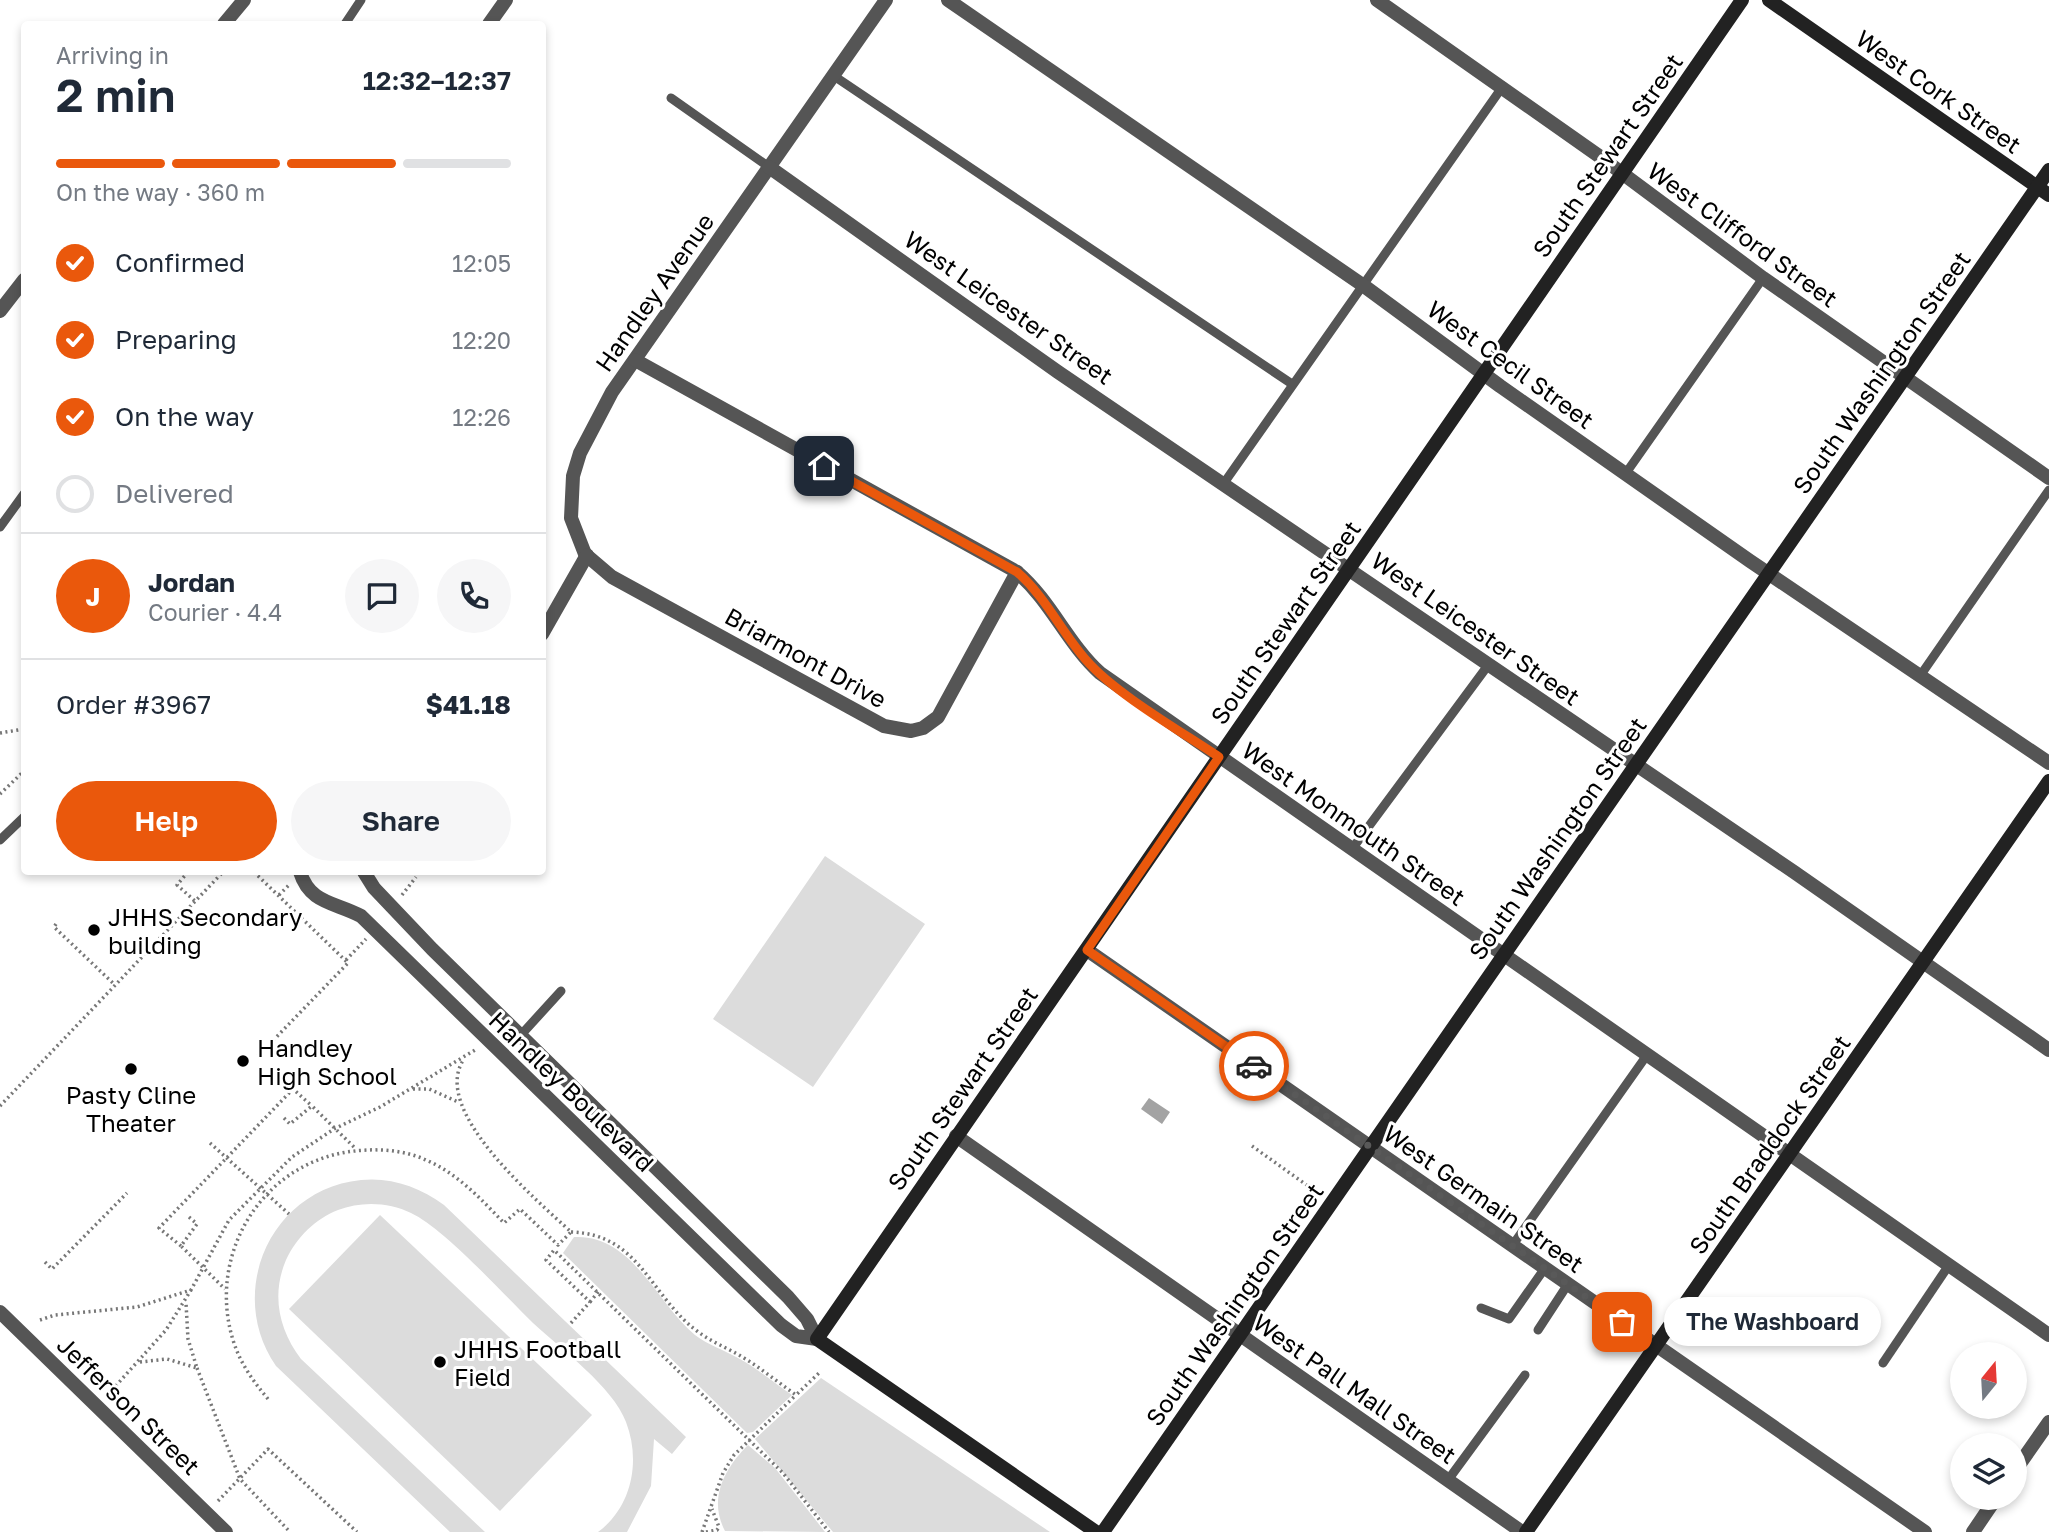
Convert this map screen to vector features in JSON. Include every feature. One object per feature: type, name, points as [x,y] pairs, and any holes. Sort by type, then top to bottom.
[{"type":"street","points":[[226,21],[244,0]]},
{"type":"street","points":[[491,21],[506,0]]},
{"type":"street","name":"Handley Avenue","points":[[587,555],[575,533],[571,518],[573,476],[591,429],[635,359],[887,0]]},
{"type":"street","name":"West Cecil Street","points":[[948,0],[1364,286],[1483,374],[1769,573],[2049,763]]},
{"type":"street","name":"West Clifford Street","points":[[1377,0],[1503,86],[1763,278],[2049,478]]},
{"type":"street","name":"South Stewart Street","points":[[817,1339],[1742,0]]},
{"type":"street","name":"West Cork Street","points":[[1769,0],[2043,191]]},
{"type":"street","name":"West Leicester Street","points":[[769,167],[1058,372],[1349,568],[2049,1050]]},
{"type":"street","name":"South Washington Street","points":[[1103,1532],[1905,377],[2043,191],[2049,170]]},
{"type":"street","points":[[0,311],[21,284]]},
{"type":"street","name":"West Monmouth Street","points":[[635,359],[1017,572],[1037,589],[1072,644],[1100,673],[2049,1335]]},
{"type":"street","points":[[546,627],[587,555]]},
{"type":"street","name":"Briarmont Drive","points":[[587,555],[612,577],[780,670],[884,726],[911,731],[923,728],[945,707],[1017,572]]},
{"type":"street","name":"South Braddock Street","points":[[1524,1532],[2049,781]]},
{"type":"street","name":"Handley Boulevard","points":[[302,875],[311,893],[321,901],[361,916],[786,1330],[801,1338],[817,1339]]},
{"type":"street","name":"Handley Boulevard","points":[[366,875],[374,888],[413,929],[522,1038],[794,1303],[807,1319],[817,1339],[1096,1532]]},
{"type":"street","name":"West Germain Street","points":[[1087,950],[1925,1532]]},
{"type":"street","points":[[506,1060],[522,1038]]},
{"type":"street","name":"West Pall Mall Street","points":[[956,1136],[1524,1532]]},
{"type":"street","points":[[647,1196],[665,1177]]},
{"type":"street","name":"Jefferson Street","points":[[0,1312],[226,1532]]},
{"type":"street","points":[[2027,1453],[2049,1422]]},
{"type":"street","points":[[1973,1532],[1988,1510]]},
{"type":"lane","points":[[347,21],[361,0]]},
{"type":"lane","points":[[834,76],[1292,384]]},
{"type":"lane","points":[[1223,483],[1503,86]]},
{"type":"lane","name":"West Leicester Street","points":[[671,98],[769,167]]},
{"type":"lane","points":[[1626,473],[1763,278]]},
{"type":"lane","points":[[1920,676],[2049,490]]},
{"type":"lane","points":[[0,527],[21,498]]},
{"type":"lane","points":[[1352,849],[1489,664]]},
{"type":"lane","points":[[0,840],[21,820]]},
{"type":"lane","points":[[522,1038],[561,992]]},
{"type":"lane","points":[[1512,1245],[1647,1055]]},
{"type":"lane","points":[[1883,1363],[1949,1265]]},
{"type":"lane","points":[[1481,1308],[1509,1319],[1545,1268]]},
{"type":"lane","points":[[1538,1330],[1568,1284]]},
{"type":"lane","points":[[1448,1480],[1525,1375]]},
{"type":"path","points":[[0,733],[21,730]]},
{"type":"path","points":[[0,794],[21,774]]},
{"type":"path","points":[[185,875],[177,885],[195,901]]},
{"type":"path","points":[[0,1106],[220,875]]},
{"type":"path","points":[[257,875],[348,963],[258,1056]]},
{"type":"path","points":[[402,896],[416,877]]},
{"type":"path","points":[[279,895],[289,885]]},
{"type":"path","points":[[288,905],[293,899]]},
{"type":"path","points":[[298,914],[302,908]]},
{"type":"path","points":[[306,922],[312,916]]},
{"type":"path","points":[[56,924],[54,927],[115,985]]},
{"type":"path","points":[[346,960],[368,938]]},
{"type":"path","points":[[112,1390],[140,1362],[186,1301],[229,1220],[292,1157],[334,1129],[411,1089],[475,1050]]},
{"type":"path","points":[[460,1103],[457,1082],[464,1059]]},
{"type":"path","points":[[226,1291],[159,1228],[293,1089],[357,1150]]},
{"type":"path","points":[[411,1089],[429,1089],[449,1095],[460,1103],[479,1134],[510,1173],[571,1232],[601,1237],[617,1245],[640,1264],[666,1300],[695,1329],[753,1363],[796,1395]]},
{"type":"path","points":[[284,1118],[290,1124],[312,1106]]},
{"type":"path","points":[[210,1143],[289,1214]]},
{"type":"path","points":[[1252,1146],[1315,1191]]},
{"type":"path","points":[[268,1399],[247,1373],[236,1349],[229,1322],[226,1291],[228,1265],[239,1233],[266,1194],[310,1161],[357,1150],[402,1153],[425,1159],[464,1184],[504,1223],[520,1209],[558,1245],[571,1232]]},
{"type":"path","points":[[45,1262],[52,1269],[127,1193]]},
{"type":"path","points":[[181,1246],[197,1224],[189,1217]]},
{"type":"path","points":[[590,1302],[546,1261],[554,1250],[783,1473],[829,1532]]},
{"type":"path","points":[[40,1320],[55,1315],[137,1307],[191,1290]]},
{"type":"path","points":[[570,1323],[599,1292]]},
{"type":"path","points":[[186,1301],[188,1339],[240,1479],[290,1532]]},
{"type":"path","points":[[140,1362],[167,1359],[197,1368]]},
{"type":"path","points":[[712,1507],[721,1530],[704,1532],[712,1507],[723,1473],[749,1440],[819,1373]]},
{"type":"path","points":[[218,1502],[268,1449],[357,1532]]},
{"type":"shaded area","points":[[825,856],[925,924],[813,1087],[713,1019]]},
{"type":"shaded area","points":[[1149,1098],[1170,1112],[1162,1124],[1141,1109]]},
{"type":"shaded area","points":[[361,1180],[384,1180],[405,1185],[444,1205],[686,1437],[672,1454],[654,1439],[651,1486],[627,1532],[598,1532],[619,1510],[626,1496],[633,1467],[633,1452],[626,1422],[610,1395],[457,1247],[411,1213],[384,1205],[356,1205],[338,1210],[314,1224],[301,1236],[286,1260],[279,1286],[280,1312],[287,1336],[301,1359],[485,1532],[450,1532],[276,1366],[261,1337],[255,1307],[257,1277],[266,1249],[281,1223],[303,1202],[329,1188]]},
{"type":"shaded area","name":"JHHS Football Field","points":[[380,1215],[592,1415],[500,1511],[289,1309]]},
{"type":"shaded area","points":[[574,1237],[595,1239],[628,1258],[695,1335],[745,1362],[792,1395],[753,1432],[747,1433],[563,1253]]},
{"type":"shaded area","points":[[821,1378],[1050,1532],[833,1532],[755,1439]]},
{"type":"shaded area","points":[[748,1445],[775,1468],[825,1532],[725,1531],[720,1519],[718,1496],[726,1474]]},
{"type":"way so far","points":[[1254,1066],[1622,1322]]},
{"type":"place","name":"JHHS Secondary building","points":[[94,930]]},
{"type":"place","name":"Handley High School","points":[[243,1061]]},
{"type":"place","name":"Pasty Cline Theater","points":[[131,1069]]},
{"type":"place","name":"The Washboard","points":[[1622,1322]]},
{"type":"place","name":"JHHS Football Field","points":[[440,1362]]},
{"type":"route","points":[[824,466],[1017,572],[1037,589],[1054,611],[1072,644],[1088,663],[1219,757],[1087,950],[1254,1066]]}]
